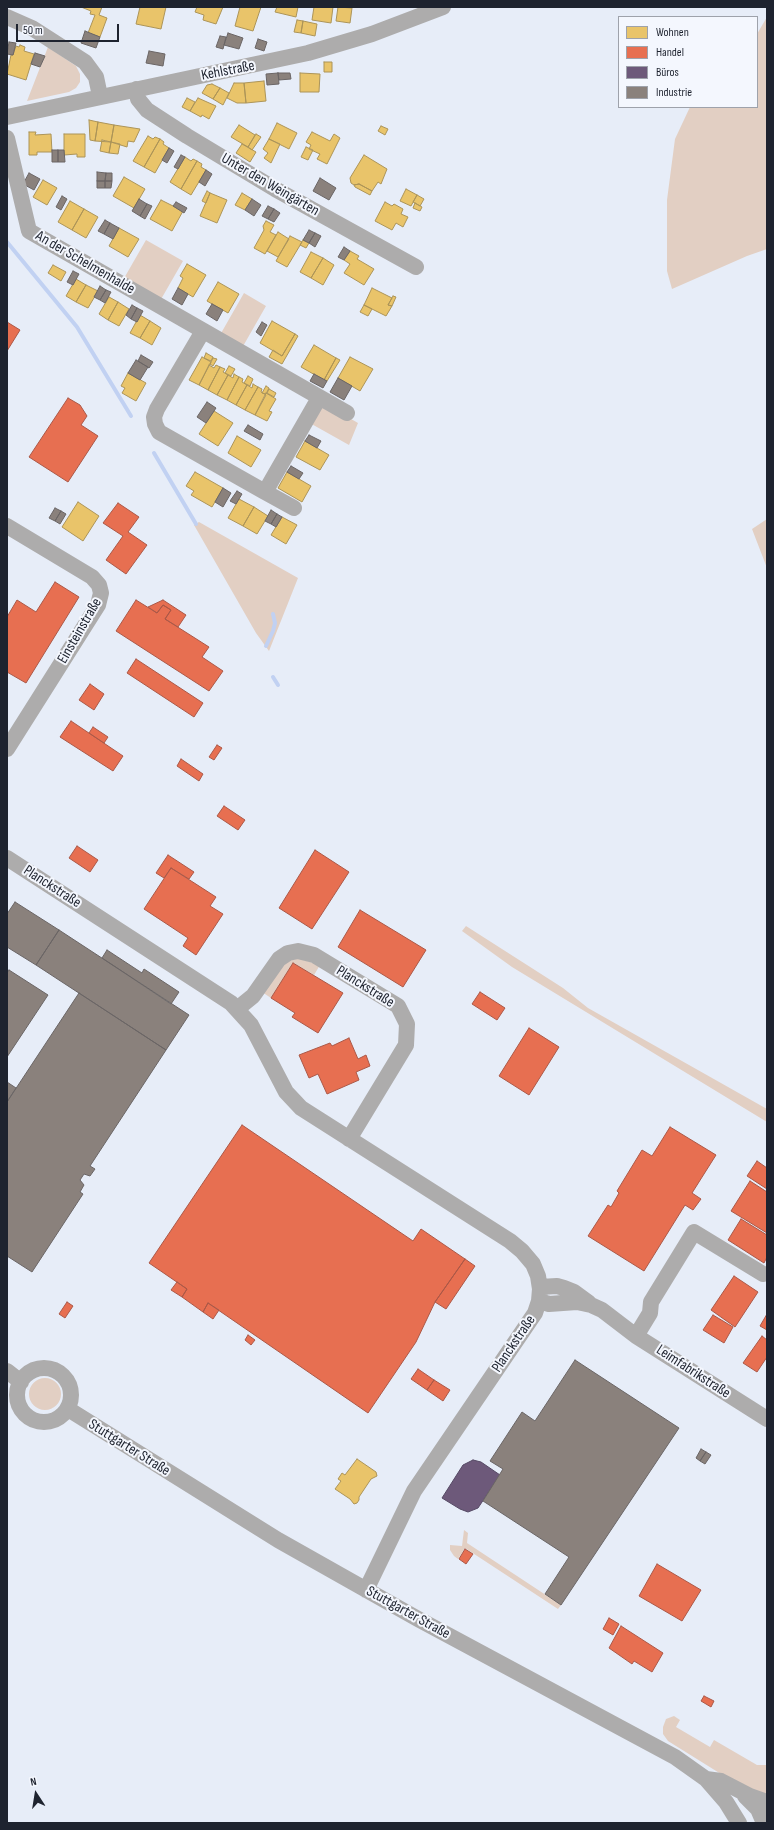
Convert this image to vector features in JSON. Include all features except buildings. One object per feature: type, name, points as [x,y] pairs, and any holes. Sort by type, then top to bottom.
[{"type":"street","name":"Kehlstraße","points":[[7,117],[308,53],[372,34],[443,7]]},
{"type":"street","points":[[7,17],[32,28],[85,62],[96,77],[100,96]]},
{"type":"street","name":"Unter den Weingärten","points":[[136,89],[138,99],[147,110],[187,136],[275,189],[416,267]]},
{"type":"street","name":"An der Schelmenhalde","points":[[7,138],[29,231],[347,413]]},
{"type":"street","points":[[203,331],[157,409],[154,417],[154,424],[160,432],[294,508]]},
{"type":"street","points":[[265,492],[319,398]]},
{"type":"street","name":"Einsteinstraße","points":[[7,526],[92,577],[99,585],[101,593],[98,605],[7,749]]},
{"type":"street","name":"Planckstraße","points":[[7,858],[223,998],[237,1009],[256,1032],[286,1092],[294,1102],[516,1246],[533,1264],[538,1276],[540,1294],[532,1319],[414,1491],[366,1590]]},
{"type":"street","name":"Planckstraße","points":[[237,1009],[253,996],[278,959],[288,953],[298,951],[314,955],[398,1006],[407,1024],[406,1045],[349,1139]]},
{"type":"street","points":[[636,1336],[650,1313],[651,1302],[694,1232],[763,1274]]},
{"type":"street","name":"Leimfabrikstraße","points":[[540,1294],[557,1286],[574,1292],[591,1305],[602,1310],[636,1336],[767,1419]]},
{"type":"street","points":[[40,1369],[55,1370],[67,1380],[70,1387],[71,1402],[68,1409],[57,1420],[49,1422],[34,1420],[27,1416],[19,1404],[18,1389],[21,1382],[26,1376],[40,1369]]},
{"type":"street","points":[[7,1371],[21,1382]]},
{"type":"street","points":[[750,1408],[767,1406]]},
{"type":"street","name":"Stuttgarter Straße","points":[[68,1409],[261,1530],[366,1590],[675,1757],[706,1779],[726,1802],[739,1823]]},
{"type":"street","points":[[706,1779],[721,1781],[751,1801],[758,1809],[764,1823]]},
{"type":"street","points":[[735,1789],[767,1802]]},
{"type":"shaded area","points":[[767,17],[767,249],[747,256],[672,289],[667,271],[667,200],[675,139],[690,108],[758,108],[758,32]]},
{"type":"shaded area","points":[[48,47],[76,66],[80,74],[80,82],[76,88],[69,92],[27,101]]},
{"type":"shaded area","points":[[146,240],[183,261],[160,301],[123,280]]},
{"type":"shaded area","points":[[244,293],[266,306],[242,348],[220,335]]},
{"type":"shaded area","points":[[320,401],[358,423],[349,445],[308,422]]},
{"type":"shaded area","points":[[767,519],[767,568],[752,529]]},
{"type":"shaded area","points":[[199,522],[298,578],[269,651],[256,633],[194,525]]},
{"type":"shaded area","points":[[466,926],[563,988],[588,1008],[767,1109],[767,1122],[512,967],[462,931]]},
{"type":"shaded area","points":[[294,957],[320,965],[314,975],[293,963],[271,998],[262,992],[279,966]]},
{"type":"shaded area","points":[[45,1378],[51,1379],[58,1385],[61,1394],[60,1400],[54,1407],[45,1410],[39,1409],[32,1403],[29,1394],[30,1388],[36,1381]]},
{"type":"shaded area","points":[[464,1530],[468,1533],[467,1543],[561,1605],[558,1609],[465,1548],[458,1559],[454,1556],[450,1550],[450,1545],[462,1546]]},
{"type":"shaded area","points":[[674,1716],[680,1720],[676,1727],[710,1747],[714,1740],[757,1765],[767,1765],[767,1796],[737,1784],[668,1741],[663,1734],[663,1727],[666,1719]]},
{"type":"waterway","points":[[7,242],[77,327],[131,416]]},
{"type":"waterway","points":[[154,453],[196,524]]},
{"type":"waterway","points":[[266,646],[275,623],[273,614]]},
{"type":"waterway","points":[[273,677],[278,685]]}]
